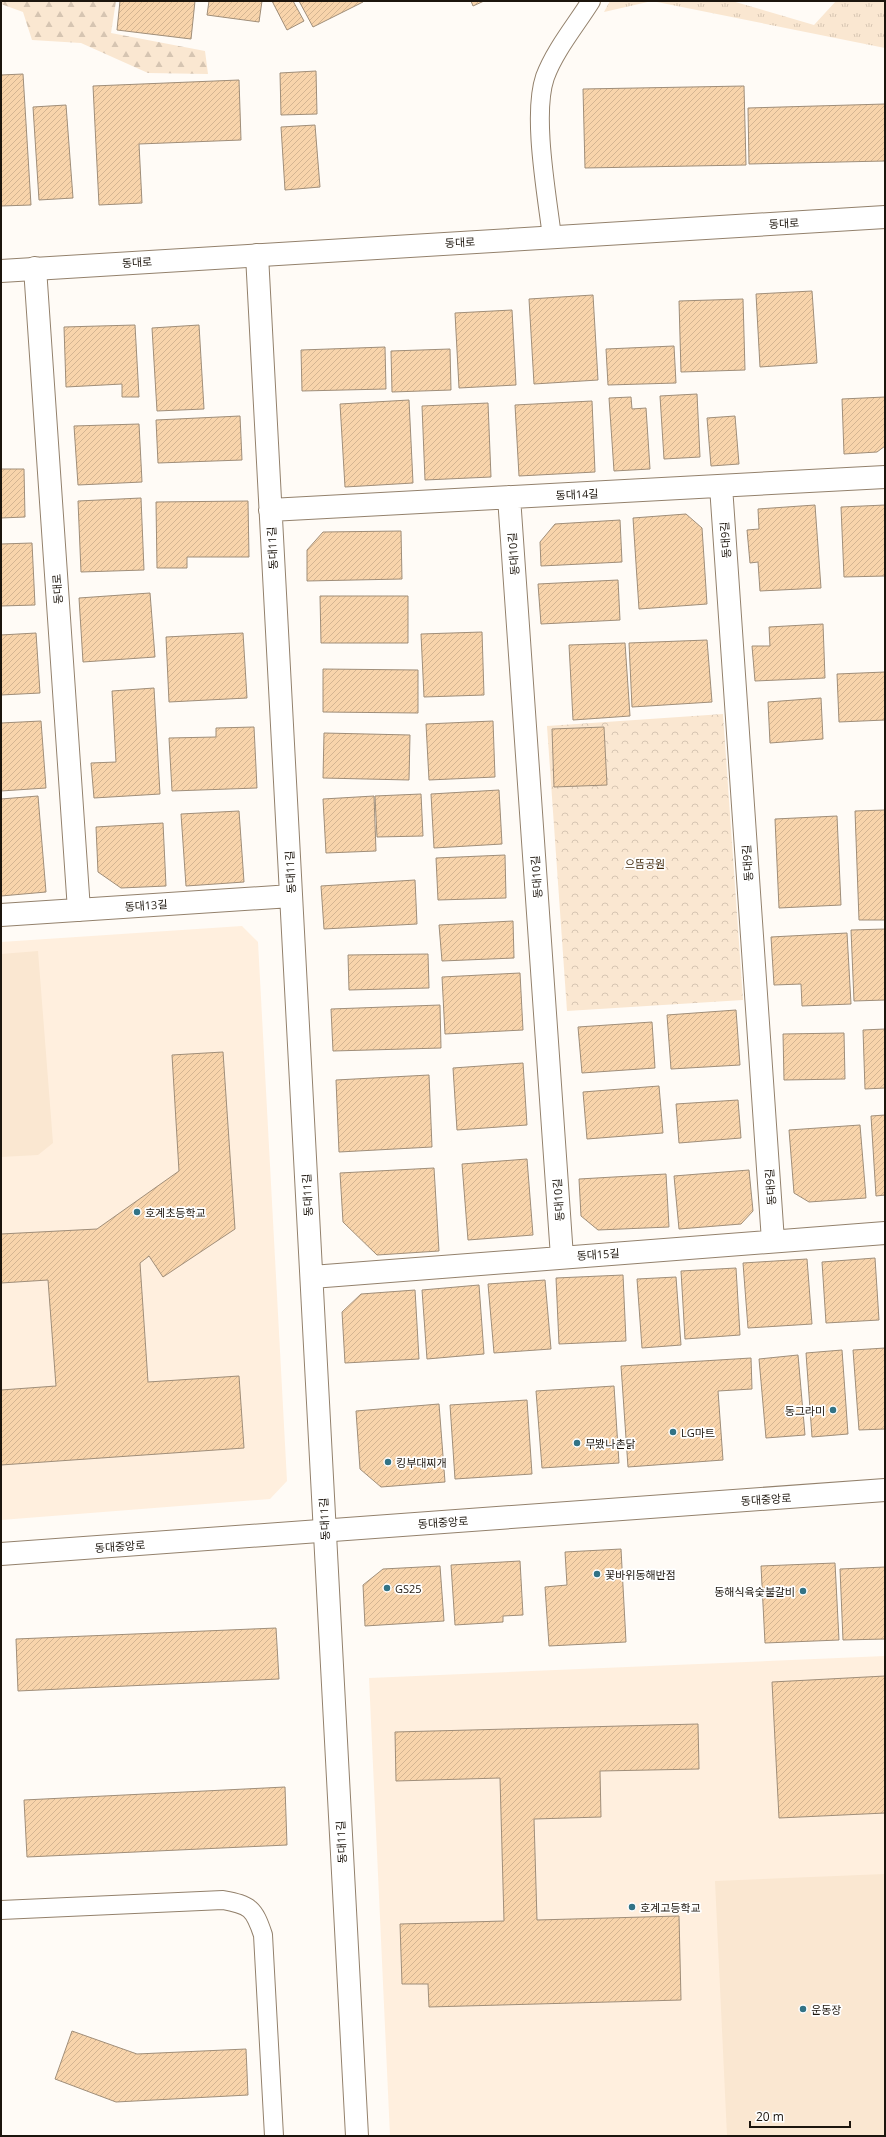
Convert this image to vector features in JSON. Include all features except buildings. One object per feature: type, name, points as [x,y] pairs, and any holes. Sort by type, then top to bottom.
[{"type":"street","name":"동대로","points":[[1,271],[885,217]]},
{"type":"street","name":"동대11길","points":[[257,255],[357,2136]]},
{"type":"street","name":"동대로","points":[[36,268],[79,910]]},
{"type":"street","name":"동대14길","points":[[270,510],[885,477]]},
{"type":"street","name":"동대9길","points":[[721,486],[773,1241]]},
{"type":"street","name":"동대10길","points":[[509,497],[562,1257]]},
{"type":"street","name":"동대13길","points":[[1,915],[291,896]]},
{"type":"street","name":"동대15길","points":[[312,1276],[885,1233]]},
{"type":"street","name":"동대중앙로","points":[[1,1554],[885,1490]]},
{"type":"lane","points":[[552,237],[539,108],[545,77],[557,54],[591,1]]},
{"type":"lane","points":[[1,1910],[223,1900],[243,1904],[257,1916],[263,1935],[274,2136]]},
{"type":"shaded area","name":"호계초등학교","points":[[242,926],[258,942],[287,1481],[270,1499],[1,1520],[1,942]]},
{"type":"shaded area","name":"호계고등학교","points":[[885,1656],[885,2136],[390,2136],[369,1678]]},
{"type":"green space","points":[[1,1],[116,1],[111,33],[205,51],[208,74],[148,73],[81,43],[32,40],[23,12],[1,4]]},
{"type":"green space","points":[[610,1],[652,1],[604,12]]},
{"type":"green space","points":[[652,1],[732,1],[814,25],[836,1],[885,1],[885,48]]},
{"type":"green space","name":"으뜸공원","points":[[723,714],[743,1000],[567,1011],[547,726]]},
{"type":"green space","points":[[38,951],[53,1143],[38,1155],[1,1157],[1,954]]},
{"type":"green space","name":"운동장","points":[[885,1874],[885,2136],[727,2136],[715,1881]]},
{"type":"place","name":"호계초등학교","points":[[137,1212]]},
{"type":"place","name":"동그라미","points":[[833,1410]]},
{"type":"place","name":"LG마트","points":[[673,1432]]},
{"type":"place","name":"무봤나촌닭","points":[[577,1443]]},
{"type":"place","name":"킹부대찌개","points":[[388,1462]]},
{"type":"place","name":"꽃바위동해반점","points":[[597,1574]]},
{"type":"place","name":"GS25","points":[[387,1588]]},
{"type":"place","name":"동해식육숯불갈비","points":[[803,1591]]},
{"type":"place","name":"호계고등학교","points":[[632,1907]]},
{"type":"place","name":"운동장","points":[[803,2009]]}]
